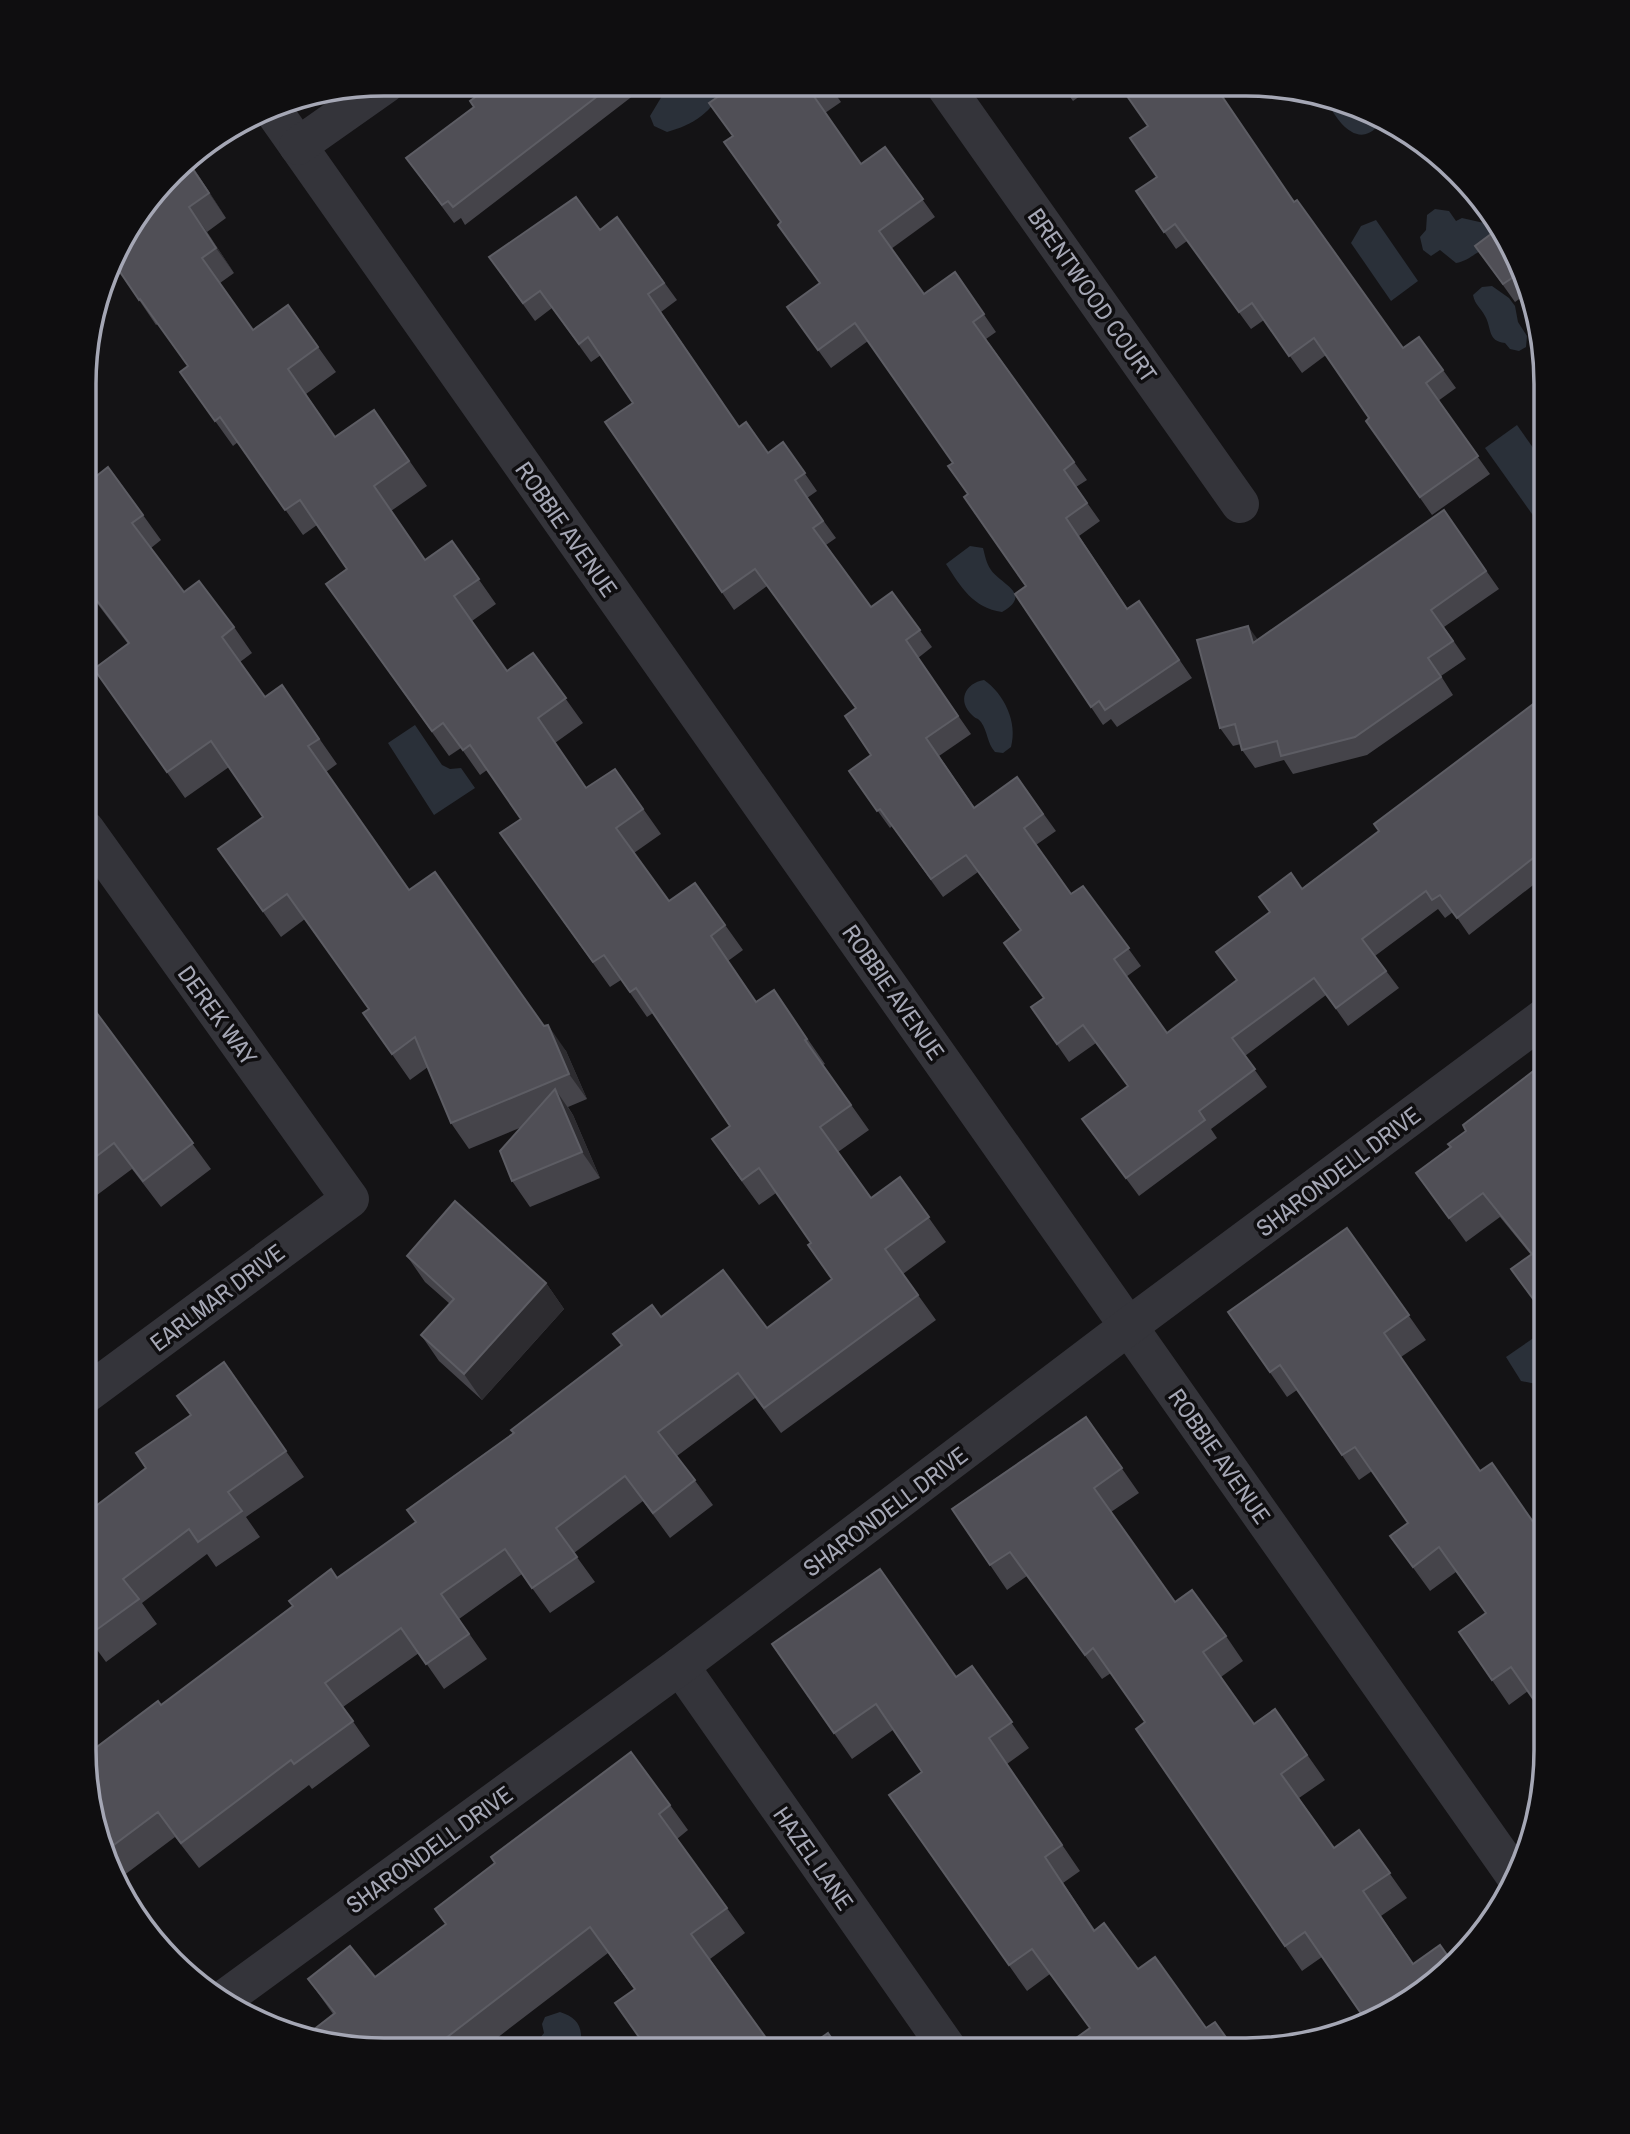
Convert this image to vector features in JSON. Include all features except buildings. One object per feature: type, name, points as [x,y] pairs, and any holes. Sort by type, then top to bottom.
[{"type":"street","name":"BRENTWOOD COURT","points":[[952,96],[1240,504]]},
{"type":"street","points":[[298,146],[368,97]]},
{"type":"street","name":"ROBBIE AVENUE","points":[[277,117],[1509,1866]]},
{"type":"street","name":"DEREK WAY","points":[[96,844],[350,1199]]},
{"type":"street","name":"SHARONDELL DRIVE","points":[[231,1993],[680,1666],[1129,1326],[1534,1025]]},
{"type":"street","name":"EARLMAR DRIVE","points":[[96,1387],[350,1199]]},
{"type":"street","name":"HAZEL LANE","points":[[680,1666],[940,2038]]},
{"type":"shaded area","points":[[662,96],[718,96],[708,110],[694,121],[667,132],[654,126],[650,116]]},
{"type":"shaded area","points":[[1332,110],[1376,128],[1361,135],[1348,129]]},
{"type":"shaded area","points":[[1435,209],[1449,211],[1456,221],[1462,218],[1484,223],[1492,236],[1487,248],[1456,263],[1440,250],[1431,256],[1423,250],[1420,237],[1426,230],[1427,215]]},
{"type":"shaded area","points":[[1376,220],[1418,281],[1391,301],[1351,243],[1361,226]]},
{"type":"shaded area","points":[[1492,286],[1515,306],[1518,322],[1527,336],[1526,347],[1519,351],[1495,340],[1474,298],[1473,295],[1482,287]]},
{"type":"shaded area","points":[[1517,425],[1534,449],[1534,517],[1485,448]]},
{"type":"shaded area","points":[[970,546],[983,548],[991,570],[1015,595],[1011,606],[1002,612],[975,601],[946,564]]},
{"type":"shaded area","points":[[984,680],[998,693],[1011,719],[1011,747],[1003,753],[995,752],[981,722],[967,710],[965,704],[965,693],[968,689]]},
{"type":"shaded area","points":[[415,725],[442,765],[450,769],[461,768],[475,788],[434,815],[388,743]]},
{"type":"shaded area","points":[[1534,1338],[1534,1384],[1521,1381],[1506,1357]]},
{"type":"shaded area","points":[[560,2012],[570,2016],[580,2030],[581,2038],[540,2038],[544,2033],[542,2024],[545,2017]]}]
